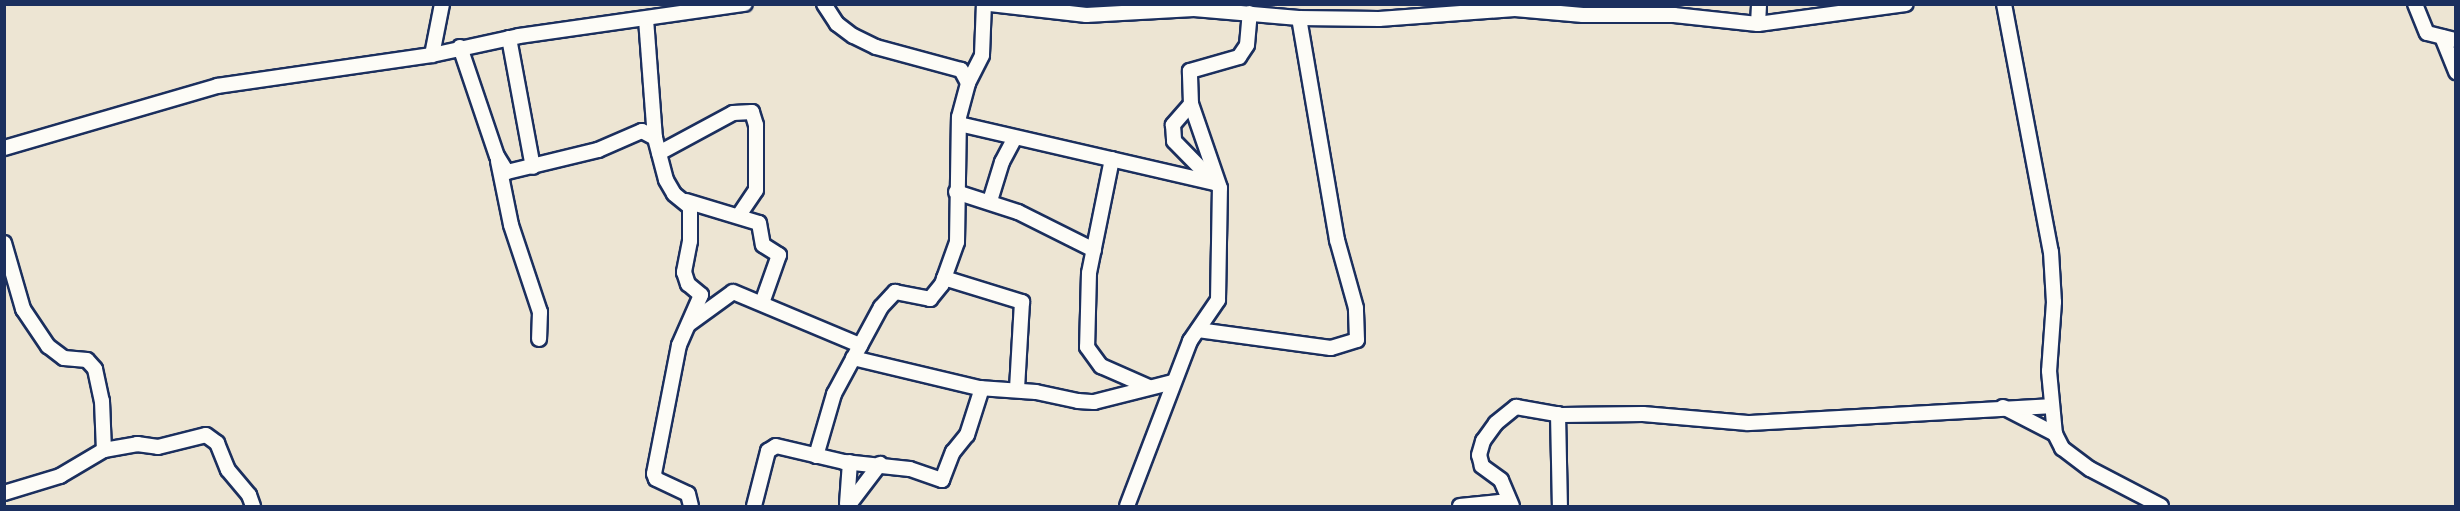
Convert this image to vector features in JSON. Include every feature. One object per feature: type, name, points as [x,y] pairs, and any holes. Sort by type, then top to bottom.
[{"type":"street","points":[[432,55],[442,4]]},
{"type":"street","points":[[4,148],[217,86],[432,55],[509,38],[746,4]]},
{"type":"street","points":[[824,4],[837,24],[853,36],[876,47],[961,70],[968,82]]},
{"type":"street","points":[[816,456],[834,394],[856,351],[893,293],[930,299],[944,278],[957,242],[956,192],[959,124],[968,82],[982,55],[984,4]]},
{"type":"street","points":[[990,4],[1086,15],[1232,8],[1250,13],[1299,18],[1320,11],[1515,9],[1582,15],[1674,15],[1758,24],[1906,4]]},
{"type":"street","points":[[1758,24],[1759,4]]},
{"type":"street","points":[[2004,4],[2051,252],[2052,406],[2055,434],[2062,448],[2090,469],[2161,507]]},
{"type":"street","points":[[2415,4],[2424,30],[2449,39],[2456,72]]},
{"type":"street","points":[[1127,507],[1173,382],[1198,330],[1218,300],[1217,185],[1191,104],[1190,71],[1239,57],[1247,45],[1250,13]]},
{"type":"street","points":[[1198,330],[1331,348],[1357,340],[1357,316],[1337,240],[1299,18]]},
{"type":"street","points":[[646,19],[656,138],[672,191],[686,201],[758,221],[763,245],[779,255],[762,303]]},
{"type":"street","points":[[509,38],[533,167]]},
{"type":"street","points":[[460,47],[497,156],[511,225],[538,304],[539,339]]},
{"type":"street","points":[[1191,104],[1173,125],[1172,136],[1179,149],[1217,185]]},
{"type":"street","points":[[659,153],[733,113],[752,112],[756,125],[756,190],[739,215]]},
{"type":"street","points":[[959,124],[1217,185]]},
{"type":"street","points":[[497,156],[510,174],[598,150],[642,131],[656,138]]},
{"type":"street","points":[[990,201],[1002,162],[1015,138]]},
{"type":"street","points":[[1112,159],[1088,286],[1088,347],[1101,366],[1149,387]]},
{"type":"street","points":[[956,192],[990,201],[1094,250]]},
{"type":"street","points":[[686,201],[691,216],[690,241],[684,272],[688,284],[701,295],[689,324],[681,336],[669,384],[654,474],[656,479],[688,494],[691,507]]},
{"type":"street","points":[[4,243],[19,299],[48,346],[64,358],[87,360],[95,369],[102,401],[104,450]]},
{"type":"street","points":[[944,278],[1022,302],[1017,390]]},
{"type":"street","points":[[689,324],[730,292],[762,303],[856,351],[982,388],[1017,390],[1094,402],[1173,382]]},
{"type":"street","points":[[754,507],[770,448],[782,446],[816,456],[880,464],[942,480],[953,452],[968,435],[982,388]]},
{"type":"street","points":[[1511,507],[1501,480],[1480,461],[1483,441],[1505,413],[1516,407],[1558,414],[1643,414],[1748,423],[2052,406]]},
{"type":"street","points":[[2002,407],[2055,434]]},
{"type":"street","points":[[1558,414],[1560,507]]},
{"type":"street","points":[[4,493],[60,476],[104,450],[137,444],[158,447],[200,434],[210,435],[253,507]]},
{"type":"street","points":[[848,507],[850,462]]},
{"type":"street","points":[[848,507],[880,464]]},
{"type":"street","points":[[1460,507],[1500,502],[1511,507]]}]
